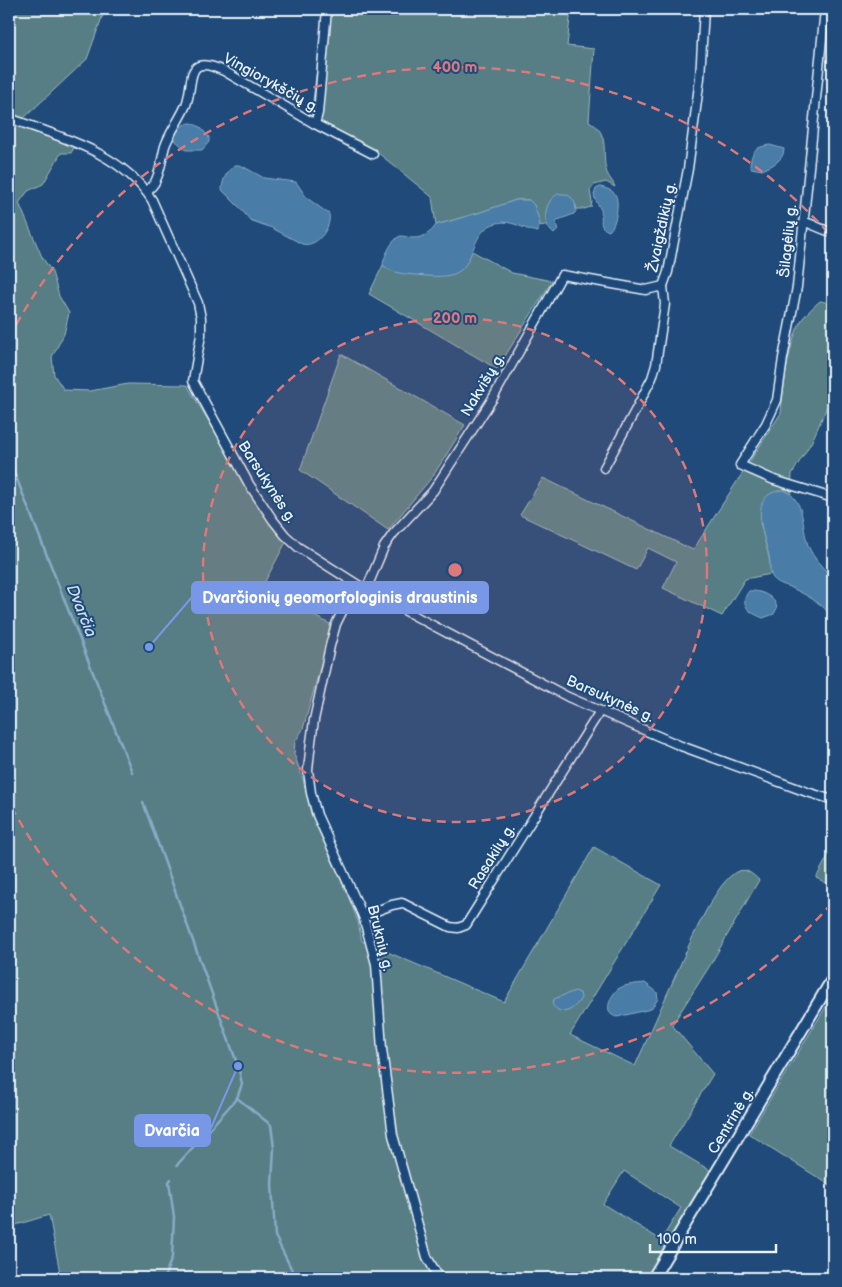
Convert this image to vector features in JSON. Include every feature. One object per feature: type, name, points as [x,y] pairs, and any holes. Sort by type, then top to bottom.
[{"type":"main road","name":"Centrinė g.","points":[[653,1278],[833,978]]},
{"type":"street","points":[[315,124],[318,113],[327,9]]},
{"type":"street","name":"Žvaigždikių g.","points":[[604,468],[636,411],[652,378],[656,365],[665,304],[663,286],[668,272],[688,169],[700,78],[704,9]]},
{"type":"street","name":"Šilagėlių g.","points":[[825,9],[797,287],[777,400],[766,424],[740,465],[774,480],[833,498]]},
{"type":"street","name":"Vingiorykščių g.","points":[[146,191],[156,179],[166,146],[186,105],[190,76],[198,66],[210,65],[224,71],[315,124],[373,154]]},
{"type":"street","name":"Barsukynės g.","points":[[9,118],[83,146],[109,159],[128,172],[146,191],[152,200],[198,303],[201,318],[201,335],[193,381],[250,484],[285,535],[298,547],[317,561],[366,590],[568,697],[681,746],[833,800]]},
{"type":"street","points":[[804,222],[833,232]]},
{"type":"street","name":"Nakvišų g.","points":[[366,590],[384,547],[393,534],[433,491],[493,398],[562,275],[646,290],[663,286]]},
{"type":"street","name":"Bruknių g.","points":[[366,590],[344,608],[336,624],[314,720],[308,770],[316,815],[364,916],[376,964],[382,1049],[393,1135],[427,1257],[438,1278]]},
{"type":"street","name":"Rasakilų g.","points":[[364,916],[392,904],[402,903],[450,927],[458,928],[466,924],[600,711]]},
{"type":"green space","points":[[9,9],[105,9],[87,59],[23,119],[23,127],[75,146],[71,153],[61,153],[43,184],[28,191],[19,203],[42,257],[52,272],[59,296],[69,313],[64,334],[52,357],[54,375],[64,390],[90,391],[128,384],[187,385],[272,527],[286,542],[261,589],[332,625],[303,729],[295,742],[294,754],[303,779],[311,814],[347,893],[358,922],[362,941],[504,1002],[594,847],[661,885],[570,1035],[635,1066],[698,927],[717,893],[726,880],[736,872],[743,870],[749,872],[759,880],[709,967],[672,1025],[713,1074],[669,1146],[713,1172],[649,1278],[61,1278],[49,1215],[9,1227]],"holes":[[[624,1171],[681,1208],[661,1240],[603,1204]]]},
{"type":"green space","points":[[330,9],[571,9],[567,46],[594,49],[589,121],[601,132],[605,166],[615,187],[606,182],[594,185],[590,191],[591,207],[576,209],[576,205],[549,224],[540,226],[534,205],[529,200],[516,200],[436,225],[432,197],[377,152],[311,117],[323,19]]},
{"type":"green space","points":[[472,251],[512,273],[552,281],[497,369],[369,294],[383,265],[386,268],[465,265]]},
{"type":"green space","points":[[820,301],[828,304],[833,311],[833,393],[812,441],[792,474],[791,494],[784,490],[760,522],[769,557],[771,574],[745,579],[722,616],[663,588],[676,562],[648,548],[636,570],[520,515],[543,478],[693,550],[781,413],[790,350],[794,337],[803,318]]},
{"type":"green space","points":[[341,354],[465,425],[433,476],[388,530],[300,470]]},
{"type":"green space","points":[[833,847],[833,886],[816,878]]},
{"type":"green space","points":[[833,995],[833,1187],[749,1134]]},
{"type":"water","points":[[192,123],[200,127],[209,137],[209,142],[202,150],[186,150],[175,140],[176,133],[180,128],[185,124]]},
{"type":"water","points":[[770,145],[784,149],[780,159],[762,170],[751,168],[751,160],[756,150]]},
{"type":"water","points":[[235,165],[244,167],[264,178],[296,182],[307,198],[329,214],[326,230],[318,240],[313,243],[302,244],[272,228],[250,220],[222,190],[225,176]]},
{"type":"water","points":[[600,187],[612,191],[616,197],[617,207],[614,224],[609,231],[602,225],[601,210],[594,195],[596,189]]},
{"type":"water","points":[[558,194],[566,194],[572,198],[576,211],[574,214],[558,220],[556,223],[558,230],[554,234],[547,225],[546,213],[553,197]]},
{"type":"water","points":[[516,200],[529,200],[534,205],[540,222],[538,232],[508,222],[497,223],[488,227],[477,240],[466,264],[454,274],[434,276],[407,274],[386,268],[383,265],[389,248],[398,237],[420,237],[429,233],[436,225]]},
{"type":"water","points":[[784,490],[796,500],[802,514],[810,550],[833,579],[833,639],[830,619],[825,609],[805,595],[776,581],[771,573],[770,559],[760,516],[761,506],[765,498],[772,493]]},
{"type":"water","points":[[749,591],[762,593],[770,597],[777,608],[774,614],[763,618],[750,611],[745,604]]},
{"type":"water","points":[[645,983],[657,992],[658,999],[651,1009],[617,1017],[612,1015],[609,1004],[612,996],[618,989],[628,985]]},
{"type":"water","points":[[575,991],[580,993],[581,998],[572,1009],[564,1012],[560,1011],[552,1004],[554,999]]},
{"type":"waterway","name":"Dvarčia","points":[[9,459],[132,772]]},
{"type":"waterway","name":"Dvarčia","points":[[143,802],[238,1066],[242,1084],[237,1098],[271,1125],[274,1148],[272,1184],[275,1236],[296,1278]]},
{"type":"waterway","points":[[177,1165],[237,1098]]},
{"type":"waterway","points":[[164,1278],[172,1257],[174,1217],[169,1182],[171,1179]]},
{"type":"place","name":"Dvarčionių geomorfologinis draustinis","points":[[149,647]]},
{"type":"place","name":"Dvarčia","points":[[238,1066]]}]
